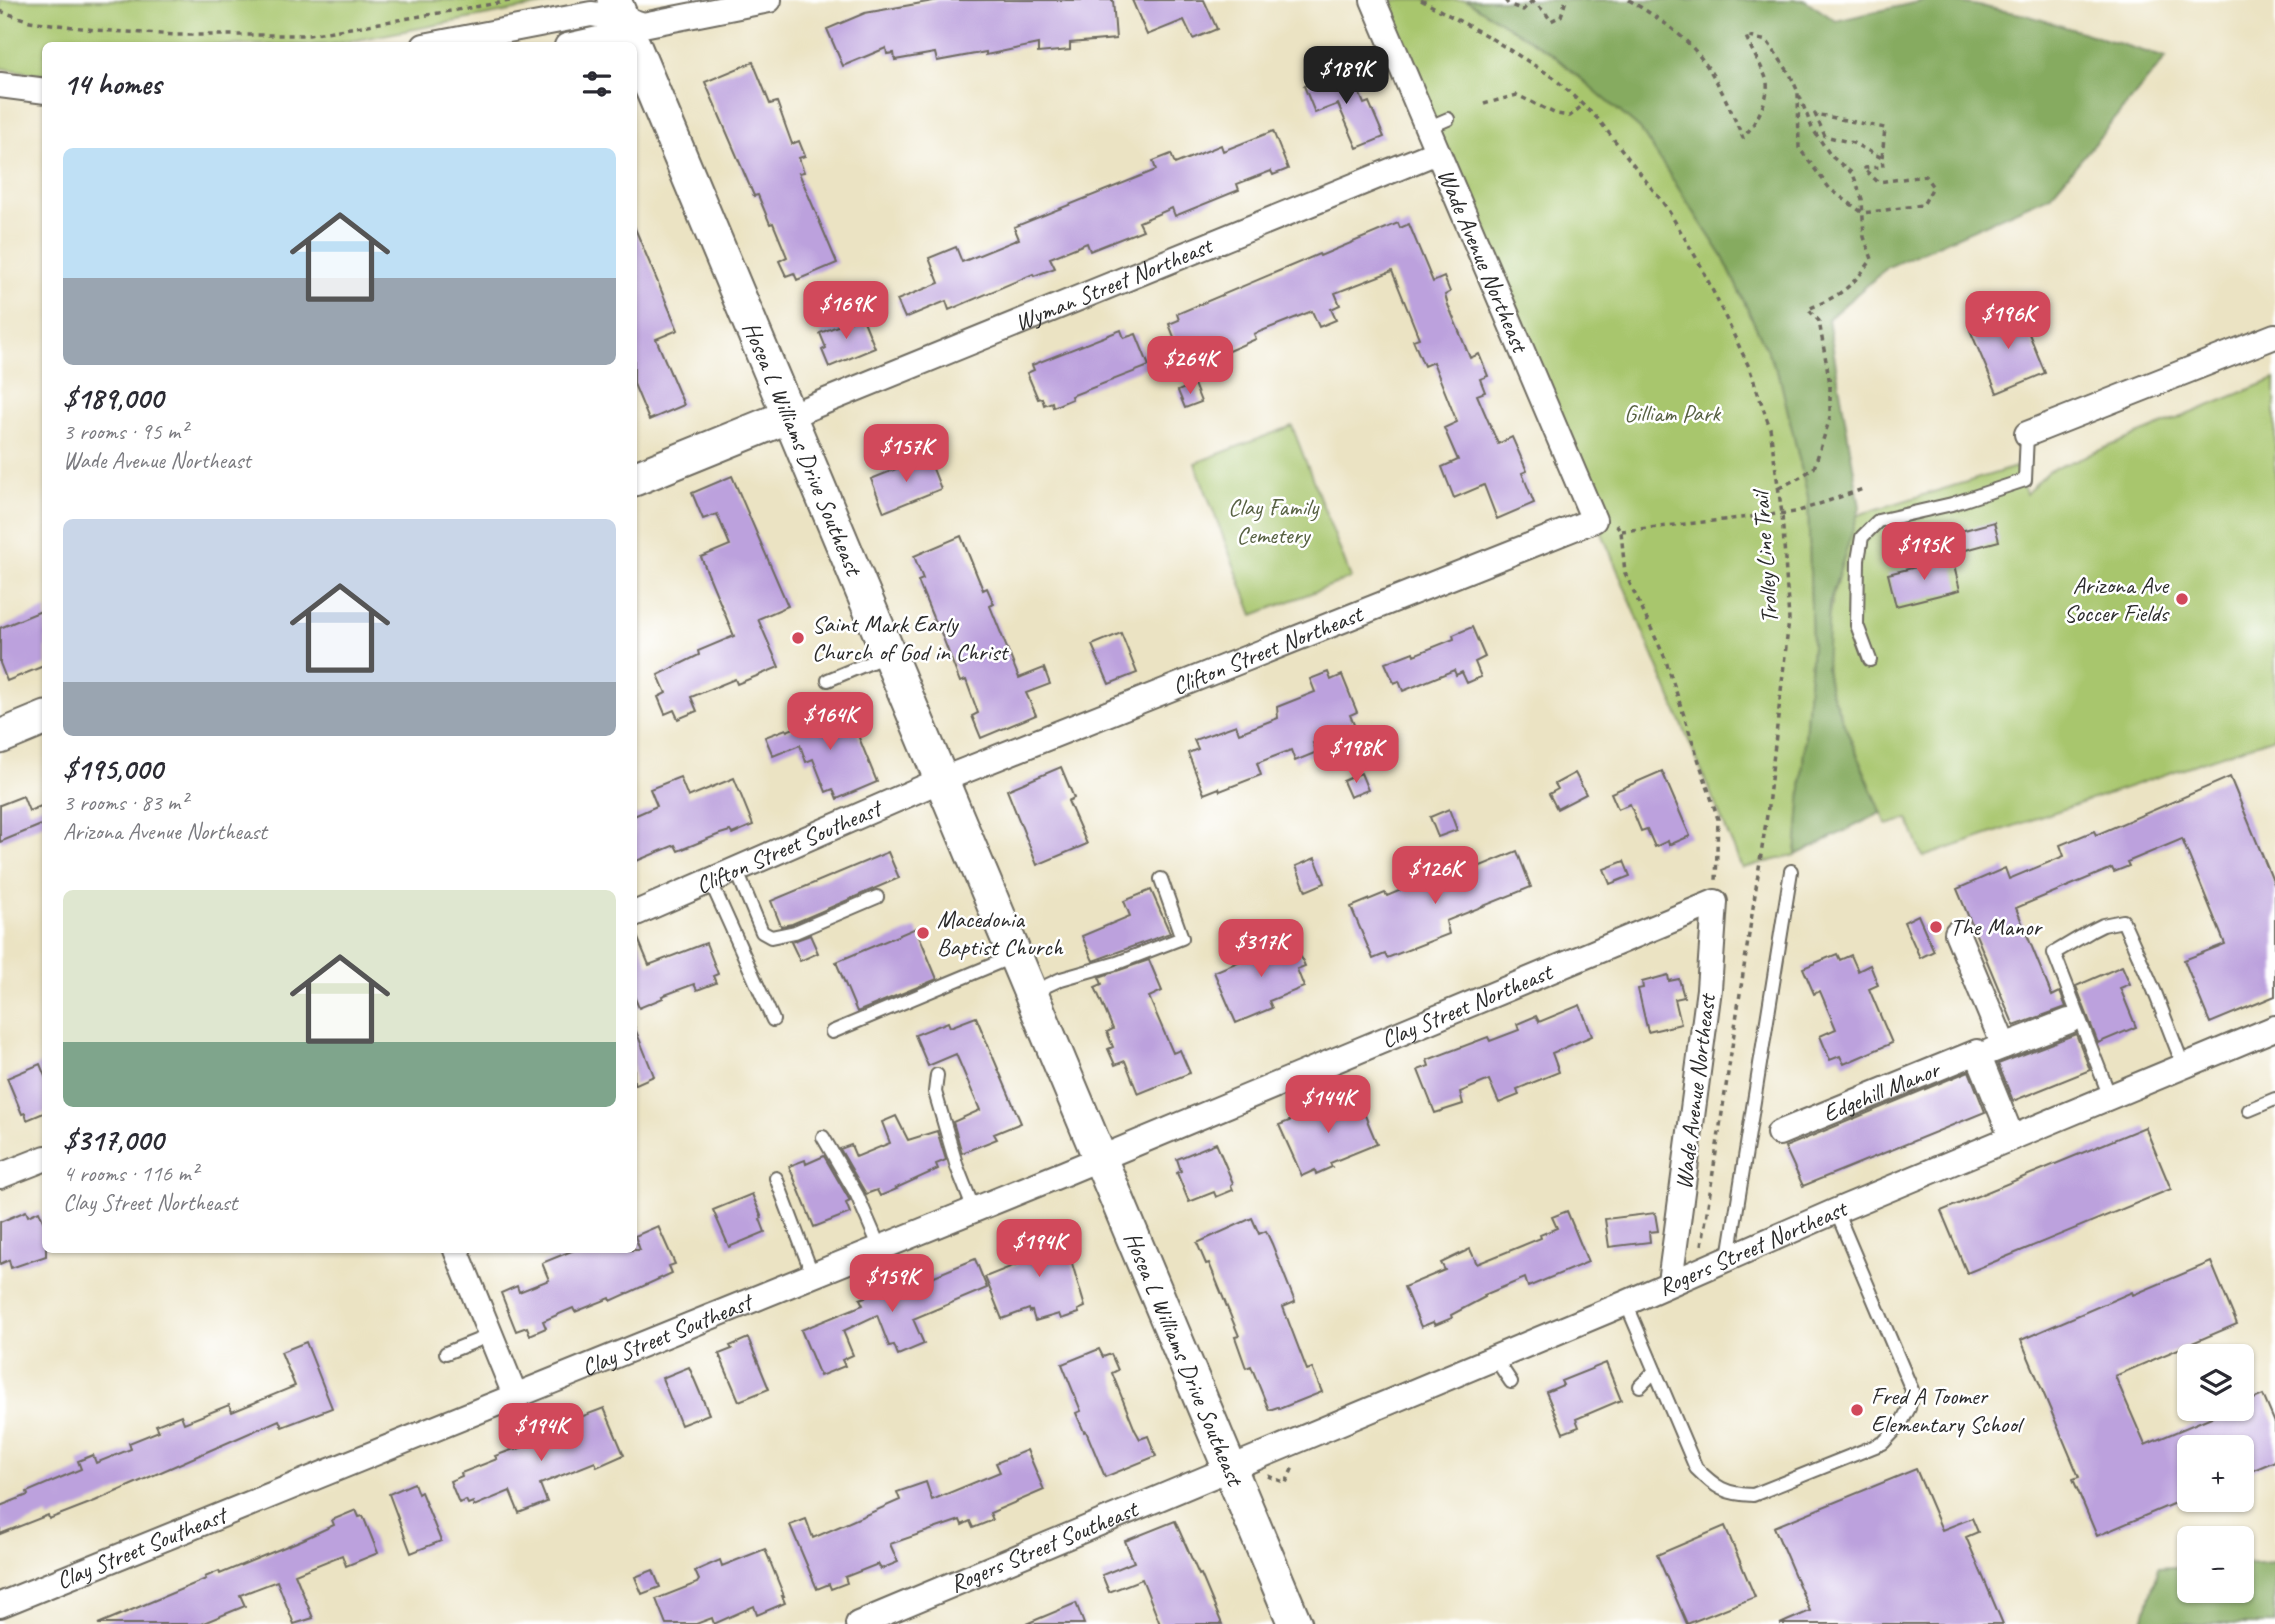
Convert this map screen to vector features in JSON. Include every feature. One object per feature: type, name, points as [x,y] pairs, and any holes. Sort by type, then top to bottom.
[{"type":"street","points":[[585,42],[603,38],[626,27],[768,0]]},
{"type":"street","name":"Wade Avenue Northeast","points":[[1373,0],[1437,123],[1437,152],[1605,521]]},
{"type":"street","points":[[445,42],[591,14],[626,27]]},
{"type":"street","name":"Hosea L Williams Drive Southeast","points":[[637,53],[1295,1624]]},
{"type":"street","points":[[0,85],[42,90]]},
{"type":"street","name":"Wyman Street Northeast","points":[[789,416],[1437,152]]},
{"type":"street","points":[[2027,433],[2275,336]]},
{"type":"street","points":[[637,478],[789,416]]},
{"type":"street","name":"Clifton Street Northeast","points":[[941,780],[1605,521]]},
{"type":"street","points":[[0,737],[42,720]]},
{"type":"street","name":"Clifton Street Southeast","points":[[637,913],[941,780]]},
{"type":"street","name":"Wade Avenue Northeast","points":[[1670,1282],[1709,989],[1715,902]]},
{"type":"street","name":"Clay Street Northeast","points":[[1100,1158],[1715,902]]},
{"type":"street","points":[[1957,933],[2004,1046]]},
{"type":"street","name":"Edgehill Manor","points":[[1779,1133],[1977,1052],[1979,1056],[2069,1021]]},
{"type":"street","name":"Rogers Street Northeast","points":[[1230,1470],[1836,1211],[2275,1028]]},
{"type":"street","points":[[1979,1056],[2012,1138]]},
{"type":"street","name":"Clay Street Southeast","points":[[0,1605],[1100,1158]]},
{"type":"street","points":[[0,1177],[42,1160]]},
{"type":"street","points":[[457,1253],[515,1395]]},
{"type":"street","name":"Rogers Street Southeast","points":[[858,1624],[1230,1470]]},
{"type":"lane","points":[[1870,660],[1857,625],[1858,561],[1862,537],[1878,521],[1952,504],[2025,480],[2027,433]]},
{"type":"lane","points":[[828,680],[889,655]]},
{"type":"lane","points":[[736,869],[762,932],[771,937],[795,932],[877,897]]},
{"type":"lane","points":[[1729,1257],[1791,871]]},
{"type":"lane","points":[[1031,993],[1060,979],[1117,963],[1182,938],[1161,879]]},
{"type":"lane","points":[[710,880],[773,1020]]},
{"type":"lane","points":[[2110,1097],[2054,953],[2103,925],[2123,921],[2183,1065]]},
{"type":"lane","points":[[832,1032],[1015,956]]},
{"type":"lane","points":[[937,1075],[935,1092],[957,1167],[974,1210]]},
{"type":"lane","points":[[2249,1110],[2275,1099]]},
{"type":"lane","points":[[823,1137],[857,1195],[880,1248]]},
{"type":"lane","points":[[776,1178],[813,1276]]},
{"type":"lane","points":[[1626,1303],[1696,1468],[1713,1485],[1731,1494],[1753,1495],[1883,1443],[1900,1425],[1909,1408],[1912,1390],[1836,1211]]},
{"type":"lane","points":[[446,1353],[491,1335]]},
{"type":"lane","points":[[1495,1358],[1511,1382]]},
{"type":"lane","points":[[1640,1386],[1655,1371]]},
{"type":"path","points":[[0,11],[30,21],[95,30],[309,35],[516,0]]},
{"type":"path","name":"Trolley Line Trail","points":[[1421,0],[1489,37],[1553,77],[1598,119],[1661,200],[1701,266],[1749,367],[1770,429],[1782,514],[1789,620],[1781,711],[1765,829],[1702,1250]]},
{"type":"path","points":[[1505,0],[1523,10],[1531,1],[1545,12],[1551,21],[1561,16],[1566,0]]},
{"type":"path","points":[[1629,0],[1690,45],[1717,82],[1744,138],[1753,127],[1763,103],[1767,82],[1746,36],[1767,41],[1790,74],[1812,128],[1831,156],[1853,174],[1862,199],[1864,237],[1872,259],[1853,285],[1828,301],[1808,309],[1819,321],[1830,384],[1830,418],[1814,468],[1779,488]]},
{"type":"path","points":[[1798,92],[1799,148],[1830,189],[1863,214],[1923,205],[1933,187],[1926,176],[1878,182],[1863,169],[1884,167],[1882,159],[1885,128],[1815,114],[1825,136],[1853,143],[1882,159]]},
{"type":"path","points":[[1484,104],[1517,95],[1556,114],[1570,116],[1583,105]]},
{"type":"path","points":[[1605,521],[1621,531],[1782,514],[1796,512],[1863,489]]},
{"type":"path","points":[[1621,531],[1625,573],[1665,658],[1718,818],[1715,902]]},
{"type":"green space","points":[[0,0],[569,0],[346,42],[42,42],[42,75],[0,68]]},
{"type":"green space","name":"Gilliam Park","points":[[1379,0],[1466,0],[1551,53],[1640,129],[1723,257],[1780,378],[1808,497],[1812,646],[1796,855],[1742,868]]},
{"type":"green space","points":[[1466,0],[1805,0],[1836,21],[1926,0],[1947,0],[2026,15],[2166,58],[2051,195],[1888,267],[1828,319],[1860,507],[1829,604],[1826,670],[1830,690],[1881,813],[1796,855],[1812,646],[1808,497],[1780,378],[1723,257],[1640,129],[1551,53]]},
{"type":"green space","points":[[2275,379],[2275,737],[1923,857],[1908,819],[1887,825],[1830,690],[1826,668],[1828,623],[1837,580],[1857,515],[2016,467],[2026,494],[2048,471]]},
{"type":"green space","name":"Clay Family Cemetery","points":[[1292,426],[1351,578],[1253,615],[1195,463]]},
{"type":"green space","points":[[2275,1562],[2275,1624],[2142,1624],[2158,1568],[2177,1567],[2177,1603],[2254,1603],[2254,1563]]},
{"type":"building","points":[[939,0],[1113,0],[1116,39],[1070,43],[1070,50],[1038,53],[1038,44],[986,55],[986,52],[937,61],[935,53],[895,60],[894,53],[887,54],[886,48],[843,66],[827,29],[865,13]]},
{"type":"building","points":[[1132,0],[1204,0],[1217,29],[1193,39],[1184,20],[1147,35]]},
{"type":"building","points":[[753,62],[770,104],[777,102],[792,144],[799,141],[805,156],[799,158],[804,172],[799,173],[837,263],[797,280],[794,273],[786,276],[779,261],[787,257],[773,223],[770,224],[758,195],[754,196],[705,82]]},
{"type":"building","points":[[1349,68],[1364,104],[1369,102],[1384,137],[1357,148],[1338,104],[1315,113],[1304,86]]},
{"type":"building","points":[[1273,131],[1288,169],[1273,175],[1271,171],[1237,184],[1239,190],[1175,216],[1172,208],[1139,222],[1143,230],[1090,251],[1087,243],[1050,258],[1055,268],[1034,276],[1033,274],[949,310],[946,301],[905,318],[897,300],[939,283],[929,258],[956,247],[962,262],[1019,239],[1014,227],[1156,170],[1153,161],[1171,154],[1175,164],[1221,145],[1223,151]]},
{"type":"building","points":[[1398,223],[1400,228],[1409,224],[1433,282],[1444,277],[1450,292],[1445,295],[1448,305],[1470,358],[1479,354],[1488,376],[1480,379],[1485,392],[1477,395],[1498,444],[1512,437],[1527,471],[1522,473],[1534,503],[1497,519],[1484,485],[1454,498],[1442,467],[1458,460],[1444,428],[1457,422],[1433,362],[1424,366],[1413,340],[1419,338],[1392,271],[1335,293],[1340,305],[1331,309],[1336,320],[1319,327],[1312,311],[1254,334],[1256,339],[1190,368],[1185,354],[1181,355],[1169,324],[1179,320],[1177,314]]},
{"type":"building","points":[[637,233],[678,330],[656,339],[684,405],[649,420],[637,391]]},
{"type":"building","points":[[2019,309],[2045,373],[1997,393],[1970,330]]},
{"type":"building","points":[[862,316],[875,348],[829,367],[822,350],[826,348],[820,333]]},
{"type":"building","points":[[1121,330],[1124,338],[1136,334],[1149,366],[1071,396],[1072,399],[1053,407],[1052,402],[1044,405],[1042,398],[1038,399],[1027,373],[1034,370],[1032,365]]},
{"type":"building","points":[[1194,384],[1201,402],[1185,408],[1178,391]]},
{"type":"building","points":[[928,456],[941,489],[884,512],[871,479]]},
{"type":"building","points":[[732,476],[788,606],[758,619],[779,667],[737,684],[735,679],[691,697],[697,711],[678,719],[674,710],[665,714],[658,697],[666,693],[658,675],[699,655],[698,651],[734,636],[701,557],[730,545],[717,514],[703,519],[692,493]]},
{"type":"building","points":[[1994,522],[1999,541],[1962,551],[1957,532]]},
{"type":"building","points":[[961,536],[983,590],[987,588],[994,604],[990,606],[1019,678],[1044,668],[1050,684],[1026,693],[1036,715],[981,738],[972,716],[978,713],[966,680],[960,682],[938,630],[918,581],[923,579],[914,556]]},
{"type":"building","points":[[1952,558],[1960,590],[1896,606],[1888,574]]},
{"type":"building","points":[[42,611],[42,667],[7,681],[0,663],[0,628]]},
{"type":"building","points":[[1472,627],[1485,657],[1475,662],[1481,677],[1467,683],[1462,672],[1456,675],[1454,670],[1403,691],[1399,681],[1394,683],[1385,663],[1454,639],[1453,635]]},
{"type":"building","points":[[1121,633],[1137,673],[1109,684],[1092,645]]},
{"type":"building","points":[[1328,672],[1331,680],[1342,675],[1357,712],[1350,715],[1355,727],[1313,743],[1317,752],[1295,761],[1291,750],[1257,763],[1261,775],[1220,791],[1219,788],[1204,794],[1188,753],[1198,749],[1194,740],[1236,725],[1239,733],[1278,718],[1277,707],[1315,692],[1310,679]]},
{"type":"building","points":[[837,710],[842,721],[851,718],[877,782],[837,799],[833,789],[826,792],[813,759],[806,762],[800,745],[773,756],[765,737],[786,729],[787,731]]},
{"type":"building","points":[[1061,767],[1074,798],[1068,801],[1087,844],[1037,865],[1007,790]]},
{"type":"building","points":[[1662,771],[1690,836],[1669,845],[1668,841],[1655,847],[1647,829],[1641,831],[1630,804],[1618,809],[1611,793]]},
{"type":"building","points":[[1361,773],[1368,790],[1350,797],[1343,781]]},
{"type":"building","points":[[1575,773],[1586,794],[1557,809],[1549,794],[1558,789],[1555,784]]},
{"type":"building","points":[[680,777],[688,797],[734,778],[753,825],[732,834],[730,831],[720,834],[678,851],[675,845],[637,861],[637,815],[657,806],[650,789]]},
{"type":"building","points":[[2230,777],[2275,886],[2275,996],[2210,1023],[2184,960],[2225,944],[2182,839],[2127,862],[2129,866],[2114,872],[2112,868],[2016,908],[2052,996],[2060,992],[2066,1007],[2014,1026],[1957,889],[2005,868],[2009,879],[2064,856],[2060,845],[2094,831],[2096,835]]},
{"type":"building","points":[[23,796],[29,811],[42,806],[42,825],[0,842],[0,805]]},
{"type":"building","points":[[1449,809],[1457,830],[1438,837],[1430,817]]},
{"type":"building","points":[[1517,851],[1531,887],[1446,921],[1449,934],[1387,958],[1385,954],[1373,959],[1351,907],[1420,882],[1421,885],[1430,881],[1432,886]]},
{"type":"building","points":[[888,852],[899,878],[792,924],[781,926],[771,901]]},
{"type":"building","points":[[1315,858],[1325,883],[1306,891],[1296,866]]},
{"type":"building","points":[[1624,861],[1630,876],[1610,884],[1604,869]]},
{"type":"building","points":[[1151,890],[1170,933],[1093,961],[1082,936],[1130,916],[1124,901]]},
{"type":"building","points":[[1918,915],[1934,951],[1920,958],[1904,922]]},
{"type":"building","points":[[916,928],[937,979],[857,1012],[836,962]]},
{"type":"building","points":[[1291,934],[1305,966],[1297,969],[1304,987],[1269,1001],[1272,1008],[1236,1023],[1214,972],[1269,949],[1267,944]]},
{"type":"building","points":[[810,935],[818,953],[800,961],[791,942]]},
{"type":"building","points":[[637,936],[649,965],[706,943],[718,974],[713,976],[716,983],[697,990],[694,984],[639,1008]]},
{"type":"building","points":[[1837,954],[1840,960],[1851,955],[1858,971],[1870,965],[1878,985],[1869,989],[1892,1043],[1844,1064],[1840,1056],[1830,1060],[1820,1036],[1836,1029],[1820,991],[1814,994],[1803,968]]},
{"type":"building","points":[[1149,960],[1162,991],[1149,997],[1173,1053],[1180,1050],[1190,1073],[1138,1094],[1125,1061],[1115,1065],[1108,1049],[1113,1047],[1107,1032],[1113,1029],[1095,987],[1102,984],[1099,977]]},
{"type":"building","points":[[2122,966],[2130,984],[2120,988],[2136,1027],[2098,1043],[2076,986]]},
{"type":"building","points":[[1668,975],[1669,981],[1679,979],[1684,997],[1675,999],[1681,1024],[1648,1032],[1638,989],[1643,988],[1642,982]]},
{"type":"building","points":[[1580,1005],[1592,1036],[1552,1053],[1559,1072],[1517,1089],[1519,1095],[1499,1103],[1489,1080],[1460,1092],[1463,1104],[1435,1113],[1418,1070],[1429,1066],[1427,1060],[1488,1037],[1490,1041],[1519,1030],[1517,1024],[1536,1016],[1539,1022]]},
{"type":"building","points":[[976,1017],[1021,1123],[994,1134],[997,1139],[962,1153],[953,1122],[980,1110],[956,1054],[928,1066],[915,1035],[948,1022],[950,1027]]},
{"type":"building","points":[[637,1034],[654,1076],[637,1084]]},
{"type":"building","points":[[2076,1034],[2090,1070],[2013,1101],[1998,1064]]},
{"type":"building","points":[[40,1064],[42,1114],[27,1120],[7,1078]]},
{"type":"building","points":[[1969,1071],[1985,1112],[1803,1186],[1785,1147]]},
{"type":"building","points":[[1356,1094],[1377,1144],[1330,1163],[1332,1167],[1316,1174],[1315,1170],[1302,1176],[1279,1125]]},
{"type":"building","points":[[896,1116],[908,1140],[937,1131],[946,1160],[936,1164],[938,1169],[897,1189],[880,1196],[877,1190],[866,1194],[840,1149],[851,1145],[856,1157],[890,1143],[882,1122]]},
{"type":"building","points":[[2145,1127],[2171,1189],[1967,1273],[1941,1211]]},
{"type":"building","points":[[1216,1143],[1233,1183],[1233,1190],[1216,1197],[1214,1192],[1189,1202],[1177,1173],[1181,1171],[1177,1159]]},
{"type":"building","points":[[824,1156],[850,1201],[846,1203],[850,1213],[814,1227],[789,1166],[805,1160],[806,1164]]},
{"type":"building","points":[[752,1194],[765,1232],[729,1247],[713,1210]]},
{"type":"building","points":[[26,1211],[28,1216],[39,1211],[42,1218],[42,1253],[46,1253],[46,1256],[11,1268],[9,1260],[0,1264],[0,1222]]},
{"type":"building","points":[[1567,1211],[1588,1262],[1528,1287],[1525,1278],[1484,1295],[1485,1297],[1451,1315],[1452,1318],[1421,1327],[1404,1287],[1445,1270],[1441,1263],[1470,1249],[1477,1264],[1541,1238],[1540,1235],[1557,1228],[1552,1217]]},
{"type":"building","points":[[1655,1213],[1658,1231],[1649,1232],[1650,1242],[1609,1247],[1605,1219]]},
{"type":"building","points":[[1252,1218],[1259,1234],[1266,1231],[1272,1244],[1295,1302],[1283,1307],[1307,1370],[1312,1368],[1322,1392],[1279,1409],[1269,1410],[1251,1366],[1246,1368],[1235,1337],[1239,1336],[1209,1263],[1206,1264],[1197,1243]]},
{"type":"building","points":[[1060,1223],[1085,1307],[1078,1310],[1079,1313],[1061,1319],[1059,1314],[1035,1321],[1029,1309],[1002,1319],[985,1277],[1018,1264],[1017,1260],[1023,1258],[1016,1238]]},
{"type":"building","points":[[658,1226],[675,1264],[669,1266],[672,1273],[611,1301],[610,1298],[575,1312],[573,1308],[543,1321],[546,1328],[530,1335],[527,1327],[516,1331],[501,1293],[517,1286],[519,1292],[549,1280],[542,1263],[567,1253],[637,1253],[637,1250],[640,1250],[637,1235]]},
{"type":"building","points":[[975,1259],[987,1288],[913,1319],[924,1344],[898,1355],[894,1345],[889,1346],[877,1315],[843,1331],[853,1355],[842,1360],[845,1366],[820,1376],[801,1330],[863,1305],[860,1299],[868,1296],[867,1293],[896,1278],[901,1290]]},
{"type":"building","points":[[2211,1262],[2237,1324],[2190,1344],[2177,1344],[2177,1350],[2115,1376],[2145,1445],[2202,1421],[2254,1421],[2254,1399],[2263,1395],[2275,1423],[2275,1461],[2254,1470],[2254,1435],[2177,1435],[2177,1502],[2097,1536],[2073,1479],[2079,1477],[2021,1340],[2132,1292],[2133,1295]]},
{"type":"building","points":[[748,1338],[769,1389],[739,1401],[719,1354]]},
{"type":"building","points":[[306,1342],[332,1408],[282,1427],[279,1420],[95,1501],[49,1519],[48,1515],[0,1534],[0,1506],[81,1469],[78,1461],[93,1455],[96,1463],[131,1449],[129,1443],[159,1431],[156,1425],[181,1415],[184,1423],[229,1405],[232,1412],[295,1386],[281,1352]]},
{"type":"building","points":[[1099,1349],[1103,1357],[1111,1354],[1118,1370],[1112,1373],[1135,1430],[1140,1439],[1148,1436],[1156,1456],[1105,1477],[1076,1413],[1081,1411],[1062,1364]]},
{"type":"building","points":[[1606,1363],[1621,1400],[1576,1419],[1579,1427],[1563,1433],[1546,1392],[1563,1385],[1561,1381]]},
{"type":"building","points":[[689,1367],[709,1414],[681,1425],[662,1378]]},
{"type":"building","points":[[604,1408],[624,1455],[597,1467],[595,1462],[540,1484],[547,1502],[519,1513],[510,1491],[474,1506],[473,1502],[468,1504],[466,1500],[459,1503],[450,1481],[462,1476],[461,1473],[497,1459],[495,1456],[552,1436],[549,1429]]},
{"type":"building","points":[[1027,1450],[1044,1490],[990,1513],[993,1520],[973,1528],[970,1521],[962,1525],[960,1520],[890,1544],[898,1562],[881,1569],[878,1564],[845,1577],[847,1583],[831,1589],[829,1584],[817,1589],[790,1525],[806,1519],[813,1538],[900,1500],[897,1492],[926,1482],[932,1500],[1000,1472],[996,1463]]},
{"type":"building","points":[[1916,1469],[1942,1530],[1972,1518],[1978,1532],[1966,1537],[2003,1624],[1780,1624],[1810,1611],[1774,1527]]},
{"type":"building","points":[[414,1483],[418,1494],[421,1492],[441,1541],[411,1553],[389,1494]]},
{"type":"building","points":[[356,1510],[359,1517],[363,1516],[378,1553],[346,1566],[342,1555],[295,1574],[313,1618],[294,1624],[277,1581],[240,1595],[245,1606],[201,1624],[98,1624],[206,1579],[205,1577],[219,1571],[220,1574],[304,1539],[334,1525],[332,1520]]},
{"type":"building","points":[[1175,1521],[1222,1624],[1160,1624],[1142,1579],[1109,1592],[1102,1575],[1134,1562],[1125,1541]]},
{"type":"building","points":[[1725,1526],[1755,1597],[1687,1624],[1657,1555]]},
{"type":"building","points":[[765,1549],[785,1603],[757,1615],[754,1606],[714,1624],[712,1618],[696,1624],[666,1624],[656,1599],[697,1583],[699,1580],[695,1571],[720,1560],[722,1566]]},
{"type":"building","points":[[653,1570],[660,1587],[642,1594],[635,1577]]},
{"type":"building","points":[[1076,1603],[1084,1624],[1026,1624]]},
{"type":"place","name":"Arizona Ave Soccer Fields","points":[[2182,599]]},
{"type":"place","name":"Saint Mark Early Church of God in Christ","points":[[798,638]]},
{"type":"place","name":"The Manor","points":[[1936,927]]},
{"type":"place","name":"Macedonia Baptist Church","points":[[923,933]]},
{"type":"place","name":"Fred A Toomer Elementary School","points":[[1857,1410]]}]
